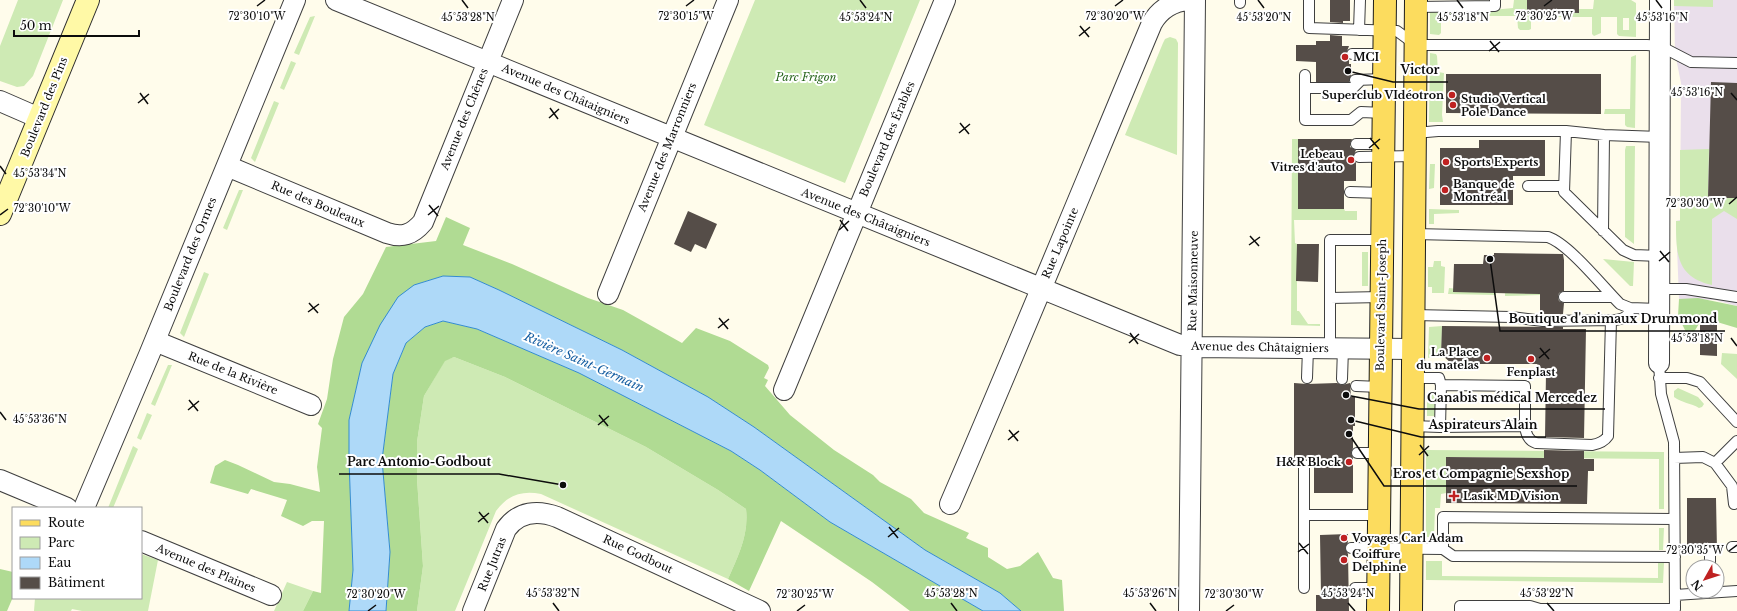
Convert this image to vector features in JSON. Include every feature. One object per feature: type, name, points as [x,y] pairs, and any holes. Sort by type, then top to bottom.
[{"type":"main road","name":"Boulevard Saint-Joseph","points":[[1378,611],[1385,0]]},
{"type":"main road","points":[[1411,611],[1416,4]]},
{"type":"street","name":"Boulevard des Pins","points":[[0,214],[88,0]]},
{"type":"street","name":"Boulevard des Ormes","points":[[84,507],[155,341],[295,0]]},
{"type":"street","name":"Avenue des Châtaigniers","points":[[336,0],[1180,345],[1192,347],[1413,349]]},
{"type":"street","name":"Avenue des Chênes","points":[[410,234],[423,222],[513,0]]},
{"type":"street","name":"Avenue des Marronniers","points":[[608,294],[728,0]]},
{"type":"street","name":"Boulevard des Érables","points":[[784,390],[856,212],[945,0]]},
{"type":"street","name":"Rue Lapointe","points":[[950,504],[1033,312],[1041,288],[1154,20],[1167,7],[1176,2],[1189,0]]},
{"type":"street","name":"Rue Maisonneuve","points":[[1189,611],[1195,0]]},
{"type":"street","points":[[1659,370],[1660,0]]},
{"type":"street","points":[[0,101],[39,118]]},
{"type":"street","name":"Rue des Bouleaux","points":[[226,166],[387,233],[400,236],[410,234]]},
{"type":"street","name":"Rue de la Rivière","points":[[155,341],[310,405]]},
{"type":"street","points":[[0,480],[65,507]]},
{"type":"street","name":"Rue Godbout","points":[[514,520],[525,515],[538,512],[557,517],[760,611]]},
{"type":"street","name":"Rue Jutras","points":[[473,611],[501,539],[506,529],[514,520]]},
{"type":"street","name":"Avenue des Plaines","points":[[142,541],[271,595]]},
{"type":"lane","points":[[1309,0],[1309,28],[1397,31],[1416,45],[1660,46],[1691,62],[1737,63]]},
{"type":"lane","points":[[1359,30],[1360,0]]},
{"type":"lane","points":[[1416,4],[1496,6],[1495,0]]},
{"type":"lane","points":[[1352,54],[1384,54]]},
{"type":"lane","points":[[1305,75],[1305,120],[1351,120],[1361,112],[1384,112]]},
{"type":"lane","points":[[1305,88],[1353,88],[1358,80],[1384,79]]},
{"type":"lane","points":[[1415,133],[1438,131],[1566,131],[1604,135],[1660,137]]},
{"type":"lane","points":[[1566,131],[1564,192],[1623,250],[1629,253],[1660,256]]},
{"type":"lane","points":[[1604,135],[1604,231]]},
{"type":"lane","points":[[1356,144],[1414,156]]},
{"type":"lane","points":[[1359,157],[1383,149]]},
{"type":"lane","points":[[1528,186],[1564,186]]},
{"type":"lane","points":[[1350,192],[1383,193]]},
{"type":"lane","points":[[1414,234],[1548,237],[1555,240],[1570,252],[1620,304],[1630,308],[1659,309]]},
{"type":"lane","points":[[1342,378],[1336,348],[1330,298],[1330,240],[1382,240]]},
{"type":"lane","points":[[1660,289],[1686,289],[1737,296]]},
{"type":"lane","points":[[1330,298],[1382,297]]},
{"type":"lane","points":[[1564,297],[1613,297]]},
{"type":"lane","points":[[1413,315],[1511,317],[1543,321],[1610,320],[1623,319],[1627,316],[1630,308]]},
{"type":"lane","points":[[1441,385],[1525,386],[1525,426],[1526,432],[1531,441],[1542,444],[1597,444],[1606,440],[1608,432],[1610,320]]},
{"type":"lane","points":[[1307,378],[1308,348]]},
{"type":"lane","points":[[1460,611],[1460,606],[1530,606],[1540,610],[1675,609],[1674,442],[1661,394],[1659,370],[1700,382],[1737,422]]},
{"type":"lane","points":[[1412,378],[1439,378],[1441,385],[1440,426]]},
{"type":"lane","points":[[1356,386],[1380,387]]},
{"type":"lane","points":[[1412,426],[1525,426]]},
{"type":"lane","points":[[1714,463],[1737,441]]},
{"type":"lane","points":[[1357,453],[1380,453]]},
{"type":"lane","points":[[1674,458],[1703,457],[1714,463],[1732,486],[1734,504]]},
{"type":"lane","points":[[1304,465],[1304,588]]},
{"type":"lane","points":[[1304,515],[1379,515]]},
{"type":"lane","points":[[1443,549],[1443,517],[1674,519]]},
{"type":"lane","points":[[1352,548],[1443,549],[1453,556],[1674,557]]},
{"type":"lane","points":[[1710,550],[1710,559]]},
{"type":"lane","points":[[1355,588],[1379,588]]},
{"type":"lane","points":[[1725,591],[1737,591]]},
{"type":"lane","points":[[1675,595],[1685,594]]},
{"type":"shaded area","points":[[1674,0],[1737,0],[1737,306],[1715,300],[1679,299],[1676,221],[1680,220],[1681,83],[1675,53]]},
{"type":"green space","points":[[18,0],[63,0],[33,76],[24,86],[17,87],[0,81],[0,46]]},
{"type":"green space","name":"Parc Frigon","points":[[755,0],[920,0],[845,183],[704,125]]},
{"type":"green space","points":[[1514,0],[1533,0],[1533,12],[1579,13],[1579,9],[1593,9],[1594,0],[1631,0],[1636,3],[1636,37],[1619,36],[1617,34],[1617,17],[1601,17],[1601,33],[1594,36],[1592,34],[1592,17],[1531,17],[1531,29],[1520,30],[1518,28],[1517,16],[1441,16],[1441,33],[1439,35],[1430,34],[1430,11],[1471,12],[1513,8]],"holes":[[[1623,18],[1629,18],[1629,30],[1623,30]]]},
{"type":"green space","points":[[1674,0],[1713,0],[1713,7],[1674,6]]},
{"type":"green space","points":[[315,16],[299,55],[294,53],[310,17]]},
{"type":"green space","points":[[1170,37],[1176,39],[1178,43],[1177,155],[1125,135],[1163,43],[1165,39]]},
{"type":"green space","points":[[1430,53],[1436,54],[1437,56],[1438,72],[1444,73],[1443,122],[1429,122]]},
{"type":"green space","points":[[1636,55],[1635,128],[1627,127],[1625,125],[1625,114],[1604,114],[1605,109],[1630,109],[1631,57]]},
{"type":"green space","points":[[291,61],[296,63],[284,90],[280,88]]},
{"type":"green space","points":[[274,101],[279,103],[255,162],[251,158]]},
{"type":"green space","points":[[1292,139],[1298,139],[1298,209],[1344,209],[1345,211],[1357,211],[1357,220],[1294,220],[1295,243],[1297,244],[1297,311],[1299,311],[1308,324],[1320,324],[1320,326],[1291,325]]},
{"type":"green space","points":[[1626,146],[1635,146],[1634,244],[1625,237]]},
{"type":"green space","points":[[1709,149],[1708,198],[1737,198],[1737,219],[1724,211],[1712,219],[1712,285],[1691,276],[1685,270],[1680,262],[1676,233],[1676,221],[1680,221],[1680,150]]},
{"type":"green space","points":[[1430,164],[1435,164],[1434,188],[1429,189]]},
{"type":"green space","points":[[239,190],[243,190],[227,230],[223,228]]},
{"type":"green space","points":[[1429,209],[1459,210],[1459,213],[1434,214],[1434,224],[1429,224]]},
{"type":"green space","points":[[446,217],[470,228],[463,245],[512,264],[588,298],[623,310],[682,343],[696,328],[730,341],[768,365],[769,368],[764,378],[768,380],[765,386],[790,415],[834,450],[873,475],[880,482],[911,499],[924,513],[969,533],[966,538],[988,548],[988,557],[1007,569],[1020,566],[1038,552],[1053,578],[1062,580],[1064,611],[1021,611],[1000,593],[925,550],[754,427],[708,397],[622,350],[499,290],[470,277],[443,276],[414,285],[362,363],[349,420],[353,570],[349,611],[303,611],[313,591],[321,593],[324,521],[312,521],[303,526],[281,516],[287,500],[251,489],[248,494],[210,483],[215,466],[225,460],[274,482],[290,484],[320,492],[317,467],[322,428],[318,424],[327,399],[333,359],[344,317],[363,294],[386,247],[436,241]]},
{"type":"green space","points":[[1362,252],[1368,252],[1368,286],[1362,286]]},
{"type":"green space","points":[[1603,259],[1634,262],[1633,286],[1630,286]]},
{"type":"green space","points":[[1434,261],[1441,261],[1441,266],[1445,267],[1444,293],[1432,293],[1432,287],[1428,287],[1428,267],[1433,267]]},
{"type":"green space","points":[[204,272],[209,274],[184,337],[180,333]]},
{"type":"green space","points":[[1449,288],[1496,293],[1496,295],[1448,294]]},
{"type":"green space","points":[[1505,293],[1541,294],[1505,296]]},
{"type":"green space","points":[[1698,298],[1737,306],[1737,328],[1717,322],[1700,322],[1694,332],[1686,332],[1678,316],[1679,299]]},
{"type":"green space","points":[[443,321],[477,329],[579,373],[731,451],[760,470],[830,522],[983,611],[910,611],[872,582],[781,521],[749,591],[728,579],[742,545],[746,528],[746,509],[718,490],[646,447],[505,377],[454,357],[445,361],[424,396],[417,442],[417,479],[423,566],[417,611],[386,611],[390,552],[382,460],[393,374],[406,343],[425,327]]},
{"type":"green space","points":[[1442,326],[1441,354],[1428,358],[1429,327]]},
{"type":"green space","points":[[1722,353],[1737,354],[1737,379],[1721,364]]},
{"type":"green space","points":[[454,357],[505,377],[646,447],[718,490],[746,509],[746,528],[742,545],[728,579],[541,494],[522,493],[505,501],[496,511],[455,611],[417,611],[423,566],[417,479],[417,442],[424,396],[445,360]]},
{"type":"green space","points":[[168,365],[172,365],[155,406],[151,404]]},
{"type":"green space","points":[[1678,388],[1698,397],[1704,404],[1702,407],[1699,408],[1680,401],[1674,397],[1674,391]]},
{"type":"green space","points":[[1427,392],[1435,394],[1434,416],[1427,416]]},
{"type":"green space","points":[[147,413],[152,415],[141,440],[137,438]]},
{"type":"green space","points":[[133,446],[138,449],[113,507],[108,507]]},
{"type":"green space","points":[[1426,450],[1664,452],[1664,509],[1659,509],[1659,459],[1446,457],[1446,493],[1441,494],[1440,508],[1435,508],[1434,537],[1426,537]]},
{"type":"green space","points":[[1659,528],[1664,528],[1663,550],[1659,550]]},
{"type":"green space","points":[[142,554],[158,560],[148,611],[82,611],[72,609],[71,611],[34,611],[35,599],[142,599]]},
{"type":"green space","points":[[1426,561],[1442,561],[1442,576],[1658,578],[1658,563],[1664,563],[1663,583],[1426,580]]},
{"type":"green space","points":[[0,569],[12,572],[12,599],[7,611],[0,611]]},
{"type":"green space","points":[[287,582],[313,591],[303,611],[274,611]]},
{"type":"water","name":"Rivière Saint-Germain","points":[[443,276],[470,277],[499,290],[622,350],[708,397],[754,427],[925,550],[1000,593],[1021,611],[983,611],[830,522],[760,470],[731,451],[579,373],[477,329],[443,321],[425,327],[406,343],[393,374],[382,460],[390,552],[386,611],[349,611],[353,570],[349,420],[362,363],[380,325],[398,297],[414,285]]},
{"type":"building","points":[[1330,0],[1350,0],[1350,21],[1343,21],[1343,23],[1330,22]]},
{"type":"building","points":[[1527,0],[1579,0],[1579,13],[1527,12]]},
{"type":"building","points":[[1330,35],[1342,36],[1342,46],[1349,46],[1346,54],[1349,64],[1351,64],[1351,75],[1349,82],[1316,82],[1316,62],[1296,61],[1296,45],[1316,45],[1316,41],[1330,41]]},
{"type":"building","points":[[1446,74],[1601,74],[1601,114],[1446,113]]},
{"type":"building","points":[[1711,82],[1737,83],[1737,198],[1708,198]]},
{"type":"building","points":[[1298,139],[1352,139],[1350,147],[1356,150],[1353,157],[1356,163],[1356,181],[1344,181],[1344,209],[1298,209]]},
{"type":"building","points":[[1479,140],[1545,140],[1545,176],[1513,176],[1513,205],[1440,205],[1440,148],[1479,148]]},
{"type":"building","points":[[688,211],[717,224],[706,249],[695,244],[691,252],[674,244]]},
{"type":"building","points":[[1297,244],[1319,244],[1318,282],[1296,281]]},
{"type":"building","points":[[1494,253],[1563,254],[1564,291],[1559,293],[1558,297],[1559,301],[1564,303],[1563,314],[1540,314],[1540,294],[1453,292],[1454,264],[1483,264],[1484,255],[1494,255]]},
{"type":"building","points":[[1700,322],[1717,322],[1717,356],[1700,355]]},
{"type":"building","points":[[1442,326],[1563,327],[1563,329],[1586,329],[1584,438],[1545,437],[1546,373],[1537,364],[1452,364],[1441,354]]},
{"type":"building","points":[[1294,383],[1337,383],[1342,385],[1350,383],[1351,397],[1355,397],[1355,426],[1353,426],[1353,448],[1351,453],[1353,458],[1353,493],[1314,493],[1314,458],[1294,458]]},
{"type":"building","points":[[1544,450],[1584,451],[1584,459],[1594,459],[1594,471],[1588,471],[1587,504],[1446,503],[1446,457],[1544,458]]},
{"type":"building","points":[[1687,498],[1716,498],[1717,550],[1714,545],[1710,544],[1705,546],[1704,550],[1687,550]]},
{"type":"building","points":[[1348,534],[1348,542],[1345,548],[1348,554],[1349,611],[1316,611],[1316,595],[1321,595],[1320,535]]},
{"type":"place","name":"MCI","points":[[1345,57]]},
{"type":"place","name":"Victor","points":[[1348,71]]},
{"type":"place","name":"Superclub VIdéotron","points":[[1452,95]]},
{"type":"place","name":"Studio Vertical Pole Dance","points":[[1453,105]]},
{"type":"place","name":"Lebeau Vitres d'auto","points":[[1351,160]]},
{"type":"place","name":"Sports Experts","points":[[1446,162]]},
{"type":"place","name":"Banque de Montréal","points":[[1445,190]]},
{"type":"place","name":"Boutique d'animaux Drummond","points":[[1490,259]]},
{"type":"place","name":"La Place du matelas","points":[[1487,358]]},
{"type":"place","name":"Fenplast","points":[[1531,359]]},
{"type":"place","name":"Canabis médical Mercedez","points":[[1346,395]]},
{"type":"place","name":"Aspirateurs Alain","points":[[1351,420]]},
{"type":"place","name":"Eros et Compagnie Sexshop","points":[[1349,434]]},
{"type":"place","name":"H&R Block","points":[[1349,462]]},
{"type":"place","name":"Parc Antonio-Godbout","points":[[563,485]]},
{"type":"place","name":"Lasik MD Vision","points":[[1454,496]]},
{"type":"place","name":"Voyages Carl Adam","points":[[1344,538]]},
{"type":"place","name":"Coiffure Delphine","points":[[1344,560]]}]
